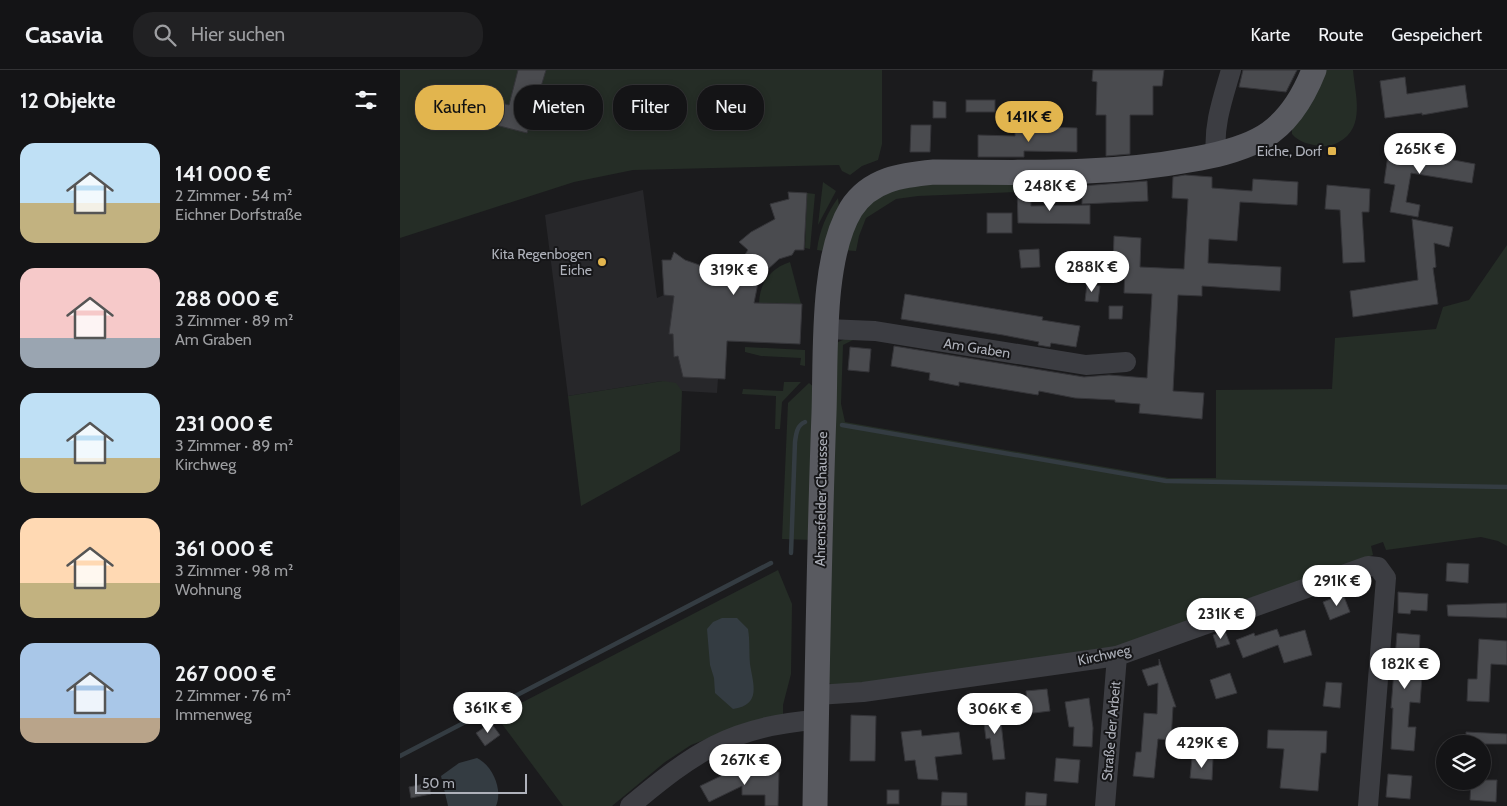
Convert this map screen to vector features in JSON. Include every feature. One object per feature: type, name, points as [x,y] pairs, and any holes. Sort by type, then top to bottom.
[{"type":"main road","points":[[1216,154],[1248,145],[1276,128],[1297,105],[1314,70]]},
{"type":"main road","name":"Ahrensfelder Chaussee","points":[[815,806],[827,329],[830,276],[835,246],[843,224],[859,198],[881,182],[910,174],[934,172],[1128,170],[1216,154]]},
{"type":"street","points":[[1216,154],[1214,136],[1231,70]]},
{"type":"street","name":"Am Graben","points":[[827,329],[875,331],[1086,365],[1126,362]]},
{"type":"street","name":"Kirchweg","points":[[817,695],[863,692],[1117,656],[1368,566],[1378,567],[1386,578],[1368,806]]},
{"type":"street","name":"Straße der Arbeit","points":[[1105,806],[1117,656]]},
{"type":"street","points":[[630,806],[677,767],[708,748],[748,731],[787,722],[816,720]]},
{"type":"shaded area","points":[[400,70],[882,70],[882,144],[878,160],[862,166],[850,175],[842,171],[839,165],[633,170],[574,182],[400,238]]},
{"type":"shaded area","points":[[1324,70],[1353,70],[1357,100],[1356,119],[1353,128],[1339,142],[1327,146],[1309,144],[1292,134],[1292,127]]},
{"type":"shaded area","points":[[823,182],[836,191],[818,225]]},
{"type":"shaded area","points":[[924,182],[1017,184],[1017,192],[918,196],[896,199],[866,218],[856,251],[843,250],[863,209],[888,191]]},
{"type":"shaded area","name":"Kita Regenbogen Eiche","points":[[643,190],[657,298],[664,295],[738,302],[802,304],[800,344],[745,342],[746,332],[728,332],[725,379],[718,379],[717,393],[682,391],[663,381],[568,396],[545,215]]},
{"type":"shaded area","points":[[807,193],[815,194],[810,249],[805,248]]},
{"type":"shaded area","points":[[838,198],[839,207],[824,251],[817,250],[824,223]]},
{"type":"shaded area","points":[[1507,245],[1507,546],[1498,541],[1481,537],[1386,550],[1383,542],[1371,546],[1373,555],[1120,647],[836,688],[828,682],[836,343],[845,339],[855,339],[843,345],[841,404],[845,422],[1169,478],[1216,478],[1216,390],[1332,389],[1335,338],[1436,329],[1443,307],[1469,300]]},
{"type":"shaded area","points":[[790,262],[801,304],[759,303],[761,289],[767,277],[777,268]]},
{"type":"shaded area","points":[[745,347],[805,350],[805,366],[800,365],[801,358],[761,356],[745,352]]},
{"type":"shaded area","points":[[663,381],[676,383],[682,391],[680,451],[581,506],[568,396]]},
{"type":"shaded area","points":[[784,382],[801,382],[782,402],[780,429],[775,429],[776,396],[742,394],[743,389],[783,391]]},
{"type":"shaded area","points":[[809,383],[816,389],[812,540],[782,539],[788,403]]},
{"type":"shaded area","points":[[778,570],[792,604],[791,674],[783,705],[783,718],[722,733],[691,745],[665,762],[612,806],[563,806],[496,716]]},
{"type":"shaded area","points":[[722,618],[737,618],[748,629],[749,633],[750,664],[754,692],[748,703],[733,709],[715,693],[714,678],[710,665],[707,629],[713,622]]},
{"type":"shaded area","points":[[477,758],[488,767],[495,779],[498,793],[496,806],[448,806],[441,776],[459,763]]},
{"type":"building","points":[[518,70],[546,70],[541,85],[514,85]]},
{"type":"building","points":[[1093,70],[1164,70],[1162,86],[1153,86],[1153,115],[1130,115],[1130,154],[1106,156],[1106,115],[1096,115],[1097,82],[1092,81]]},
{"type":"building","points":[[1243,70],[1297,70],[1286,92],[1239,87]]},
{"type":"building","points":[[1405,77],[1407,94],[1465,85],[1468,107],[1422,115],[1422,113],[1385,118],[1380,81]]},
{"type":"building","points":[[514,86],[514,130],[504,127],[504,104],[509,105]]},
{"type":"building","points":[[966,100],[995,100],[995,112],[966,112]]},
{"type":"building","points":[[933,101],[946,102],[946,118],[933,118]]},
{"type":"building","points":[[911,125],[931,125],[930,152],[910,152]]},
{"type":"building","points":[[1042,127],[1077,128],[1077,152],[1024,151],[1024,157],[978,157],[978,135],[1015,136],[1015,132],[1042,130]]},
{"type":"building","points":[[515,130],[528,130],[527,133]]},
{"type":"building","points":[[1389,148],[1475,164],[1472,183],[1411,173],[1406,202],[1420,205],[1418,217],[1390,212],[1395,185],[1384,183]]},
{"type":"building","points":[[1185,175],[1212,177],[1212,188],[1252,191],[1253,179],[1298,182],[1297,205],[1240,202],[1237,241],[1209,239],[1208,263],[1281,267],[1280,291],[1202,286],[1202,296],[1178,295],[1173,391],[1204,393],[1202,419],[1139,413],[1140,404],[1115,402],[1115,400],[1075,398],[1039,391],[1038,395],[959,382],[959,386],[929,380],[930,373],[891,366],[894,346],[1084,377],[1109,375],[1147,378],[1152,294],[1124,293],[1125,267],[1113,266],[1114,236],[1141,238],[1140,267],[1184,269],[1188,199],[1172,198],[1173,177]]},
{"type":"building","points":[[1147,181],[1148,201],[1082,204],[1082,186]]},
{"type":"building","points":[[1327,185],[1370,189],[1369,212],[1362,212],[1365,262],[1343,263],[1340,210],[1325,209]]},
{"type":"building","points":[[1017,187],[1030,187],[1031,206],[1090,205],[1090,224],[1018,223]]},
{"type":"building","points":[[788,192],[807,193],[804,250],[795,250],[792,255],[779,259],[766,271],[758,283],[754,303],[802,304],[800,344],[727,341],[725,379],[683,377],[678,356],[674,357],[673,334],[669,334],[674,296],[664,295],[662,260],[671,260],[674,252],[685,260],[708,268],[709,266],[732,273],[748,250],[739,242],[751,232],[775,219],[770,204],[789,199]]},
{"type":"building","points":[[987,213],[1012,213],[1012,233],[987,233]]},
{"type":"building","points":[[1412,219],[1453,227],[1449,247],[1434,243],[1436,267],[1433,268],[1438,304],[1353,317],[1350,291],[1418,280]]},
{"type":"building","points":[[1039,249],[1040,267],[1021,268],[1019,250]]},
{"type":"building","points":[[1087,284],[1100,286],[1098,302],[1085,301]]},
{"type":"building","points":[[905,294],[1043,317],[1042,320],[1080,326],[1076,347],[1051,343],[1050,347],[1038,345],[1039,342],[1003,335],[901,319]]},
{"type":"building","points":[[1109,306],[1123,306],[1122,319],[1109,319]]},
{"type":"building","points":[[850,347],[871,349],[869,372],[848,370]]},
{"type":"building","points":[[1447,563],[1469,564],[1468,583],[1446,581]]},
{"type":"building","points":[[1398,592],[1428,594],[1427,611],[1411,610],[1410,614],[1398,613]]},
{"type":"building","points":[[1343,594],[1350,612],[1330,620],[1323,602]]},
{"type":"building","points":[[1507,603],[1507,618],[1448,616],[1447,605]]},
{"type":"building","points":[[1277,629],[1280,637],[1305,630],[1312,655],[1284,663],[1278,645],[1243,658],[1236,640],[1254,633],[1255,636]]},
{"type":"building","points":[[1225,631],[1230,644],[1217,648],[1213,635]]},
{"type":"building","points":[[1397,633],[1420,635],[1418,676],[1422,676],[1420,703],[1410,702],[1408,727],[1416,727],[1414,751],[1391,749],[1393,708],[1391,708]]},
{"type":"building","points":[[1479,639],[1507,641],[1507,665],[1491,664],[1489,702],[1467,701],[1468,679],[1477,679]]},
{"type":"building","points":[[1159,659],[1176,707],[1173,707],[1171,740],[1158,739],[1154,778],[1133,776],[1136,752],[1141,752],[1144,713],[1157,714],[1158,683],[1148,686],[1142,670],[1159,665]]},
{"type":"building","points":[[1230,673],[1237,693],[1216,699],[1210,680]]},
{"type":"building","points":[[1326,682],[1342,683],[1340,708],[1323,706]]},
{"type":"building","points":[[1047,689],[1050,711],[1018,715],[1016,703],[1027,701],[1026,691]]},
{"type":"building","points":[[1089,698],[1093,728],[1092,747],[1073,746],[1074,727],[1069,727],[1065,702]]},
{"type":"building","points":[[1000,713],[1005,759],[993,760],[990,738],[986,739],[983,715]]},
{"type":"building","points":[[851,715],[876,716],[875,761],[850,761]]},
{"type":"building","points":[[491,723],[500,735],[485,746],[476,733]]},
{"type":"building","points":[[921,730],[922,736],[959,732],[962,754],[935,757],[938,780],[918,779],[915,760],[905,761],[901,732]]},
{"type":"building","points":[[1268,730],[1327,731],[1326,753],[1321,753],[1318,791],[1280,788],[1284,749],[1267,748]]},
{"type":"building","points":[[1466,732],[1507,734],[1507,744],[1491,744],[1491,735],[1466,735]]},
{"type":"building","points":[[1056,758],[1080,760],[1078,783],[1054,781]]},
{"type":"building","points":[[1192,758],[1213,759],[1212,780],[1190,778]]},
{"type":"building","points":[[765,772],[779,772],[778,806],[765,806],[765,795],[742,795],[742,786],[709,802],[700,786],[723,775],[765,774]]},
{"type":"building","points":[[1388,774],[1412,776],[1410,799],[1386,797]]},
{"type":"building","points":[[1491,780],[1497,780],[1496,802],[1470,800],[1471,790],[1491,790]]},
{"type":"building","points":[[429,783],[431,794],[411,798],[409,787]]},
{"type":"building","points":[[887,790],[899,790],[899,804],[887,804]]},
{"type":"building","points":[[942,792],[967,793],[967,806],[941,806]]},
{"type":"building","points":[[1026,792],[1047,794],[1046,806],[1025,806]]},
{"type":"waterway","points":[[791,553],[795,442],[796,433],[802,423],[805,422]]},
{"type":"waterway","points":[[842,425],[1166,481],[1507,487]]},
{"type":"waterway","points":[[400,756],[771,563]]},
{"type":"place","name":"Eiche, Dorf","points":[[1332,151]]},
{"type":"place","name":"Kita Regenbogen Eiche","points":[[602,262]]}]
